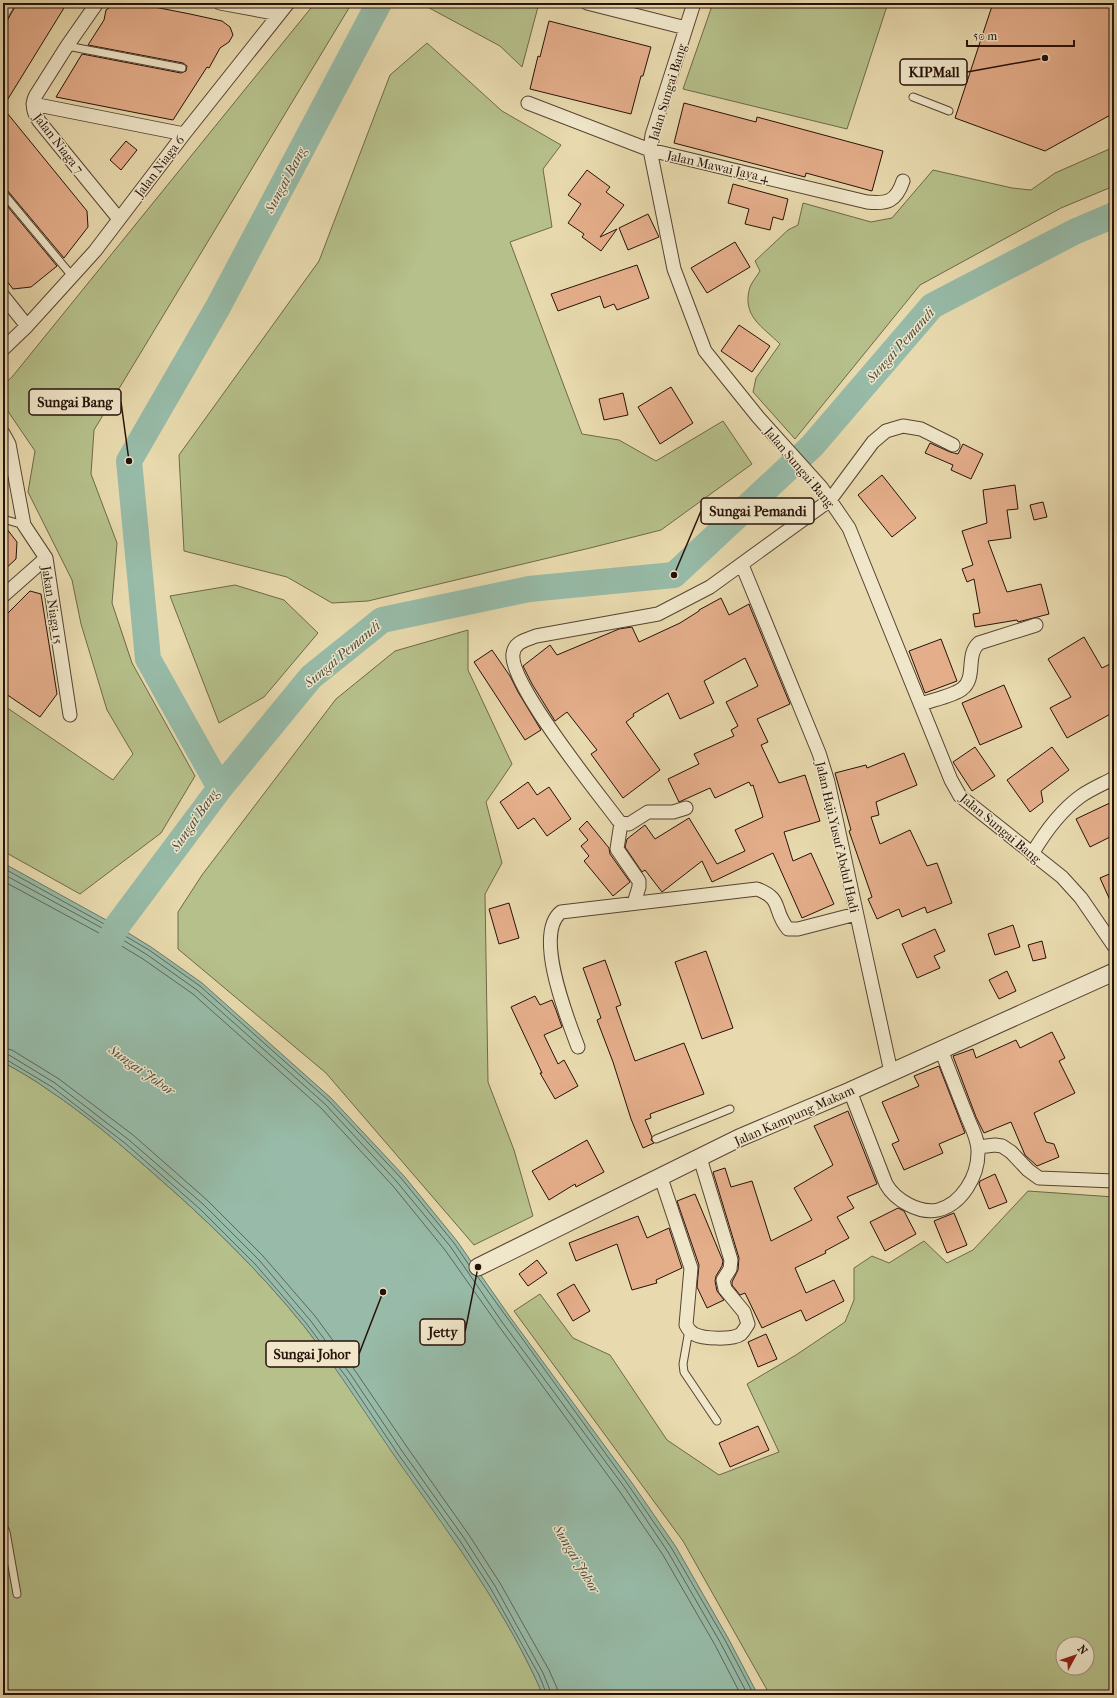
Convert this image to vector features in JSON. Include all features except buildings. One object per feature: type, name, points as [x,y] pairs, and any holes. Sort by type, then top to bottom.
[{"type":"street","name":"Jalan Niaga 7","points":[[97,3],[67,46],[36,95],[33,104],[35,115],[39,121],[119,218]]},
{"type":"street","points":[[220,3],[279,14]]},
{"type":"street","name":"Jalan Niaga 6","points":[[3,349],[27,326],[95,250],[184,134],[288,3]]},
{"type":"street","points":[[587,3],[686,28]]},
{"type":"street","name":"Jalan Sungai Bang","points":[[694,3],[652,135],[650,150],[674,269],[705,351],[758,417],[821,487],[849,528],[951,780],[960,796],[1062,877],[1081,898],[1114,946]]},
{"type":"street","name":"Jalan Mawai Jaya 4","points":[[528,103],[650,150],[867,202],[889,202],[898,194],[903,181]]},
{"type":"street","points":[[33,104],[184,134]]},
{"type":"street","points":[[5,303],[27,326]]},
{"type":"street","points":[[686,808],[673,812],[648,812],[629,824],[621,823],[536,708],[514,665],[513,653],[518,643],[536,636],[658,614],[710,587],[830,500],[873,442],[886,430],[903,426],[921,429],[953,445]]},
{"type":"street","name":"Jakan Niaga 15","points":[[3,433],[9,444],[24,525],[46,558],[70,715]]},
{"type":"street","points":[[3,596],[46,558]]},
{"type":"street","name":"Jalan Haji Yusuf Abdul Hadi","points":[[742,565],[819,753],[828,782],[891,1072]]},
{"type":"street","points":[[920,704],[958,691],[966,685],[969,676],[972,650],[979,643],[1036,625]]},
{"type":"street","points":[[1032,854],[1045,832],[1068,807],[1082,795],[1114,778]]},
{"type":"street","points":[[621,823],[616,849],[639,881],[639,887],[634,903]]},
{"type":"street","points":[[578,1047],[558,992],[552,961],[551,940],[554,919],[561,912],[757,888],[768,893],[775,902],[781,921],[788,929],[798,929],[856,914]]},
{"type":"street","name":"Jalan Kampung Makam","points":[[478,1267],[661,1178],[739,1138],[850,1091],[1114,972]]},
{"type":"street","points":[[850,1091],[886,1184],[891,1193],[898,1199],[914,1207],[938,1210],[961,1195],[969,1187],[979,1155],[978,1147],[941,1050]]},
{"type":"street","points":[[978,1147],[996,1145],[1002,1146],[1011,1152],[1028,1170],[1039,1178],[1114,1181]]},
{"type":"street","points":[[661,1178],[691,1268],[685,1319],[686,1325],[693,1334],[699,1336],[723,1338],[735,1337],[741,1334],[748,1324],[744,1312],[725,1289],[723,1280],[730,1269],[731,1260],[700,1158]]},
{"type":"lane","points":[[3,18],[12,3]]},
{"type":"lane","points":[[67,46],[182,68]]},
{"type":"lane","points":[[913,97],[949,111]]},
{"type":"lane","points":[[3,194],[72,276]]},
{"type":"lane","points":[[3,519],[24,525]]},
{"type":"lane","points":[[656,1139],[730,1110]]},
{"type":"lane","points":[[689,1330],[683,1364],[684,1372],[717,1421]]},
{"type":"lane","points":[[3,1526],[6,1532],[17,1594]]},
{"type":"green space","points":[[315,3],[352,3],[94,430],[91,474],[117,543],[112,603],[132,663],[195,776],[161,833],[80,894],[3,851],[3,705],[113,780],[133,754],[107,710],[81,624],[72,580],[28,492],[35,451],[3,404],[3,385],[12,377]]},
{"type":"green space","points":[[420,3],[539,3],[522,67],[500,46]]},
{"type":"green space","points":[[713,3],[888,3],[847,129],[683,89]]},
{"type":"green space","points":[[427,43],[502,111],[561,145],[543,169],[552,227],[510,242],[582,434],[619,440],[656,461],[723,421],[752,464],[661,530],[368,601],[332,603],[287,577],[184,551],[179,455],[319,261],[390,75]]},
{"type":"green space","points":[[1114,147],[1114,186],[1061,208],[920,285],[795,439],[753,392],[756,378],[780,344],[755,320],[748,306],[750,287],[760,271],[755,261],[788,230],[798,225],[803,203],[871,222],[892,218],[933,170],[1012,188],[1031,190],[1055,173]]},
{"type":"green space","points":[[235,585],[284,600],[318,633],[264,697],[219,723],[170,596]]},
{"type":"green space","points":[[468,630],[468,670],[512,764],[486,802],[502,863],[485,894],[488,1082],[514,1150],[533,1216],[474,1245],[326,1073],[178,949],[178,912],[202,875],[336,699],[395,651]]},
{"type":"green space","points":[[3,1062],[33,1079],[63,1100],[128,1151],[213,1227],[251,1265],[287,1305],[346,1383],[467,1559],[516,1639],[543,1695],[3,1695]]},
{"type":"green space","points":[[1028,1191],[1114,1197],[1114,1695],[770,1695],[683,1541],[514,1311],[540,1294],[573,1338],[610,1355],[667,1440],[719,1475],[779,1452],[747,1384],[796,1355],[845,1322],[854,1300],[854,1268],[872,1256],[889,1263],[924,1241],[947,1263],[973,1250]]},
{"type":"water","name":"Sungai Johor","points":[[3,863],[117,926],[151,947],[202,983],[331,1098],[404,1176],[457,1241],[510,1317],[632,1483],[676,1547],[728,1638],[758,1695],[543,1695],[514,1635],[479,1578],[330,1361],[287,1305],[251,1265],[213,1227],[128,1151],[63,1100],[33,1079],[3,1062]]},
{"type":"waterway","name":"Sungai Bang","points":[[101,959],[117,926],[220,788],[148,659],[129,461],[218,307],[379,3]]},
{"type":"waterway","name":"Sungai Pemandi","points":[[220,788],[311,677],[382,620],[529,589],[674,575],[812,446],[932,306],[1074,232],[1114,215]]},
{"type":"place","name":"KIPMall","points":[[1045,58]]},
{"type":"place","name":"Sungai Bang","points":[[129,461]]},
{"type":"place","name":"Sungai Pemandi","points":[[674,575]]},
{"type":"place","name":"Jetty","points":[[478,1267]]},
{"type":"place","name":"Sungai Johor","points":[[383,1292]]}]
